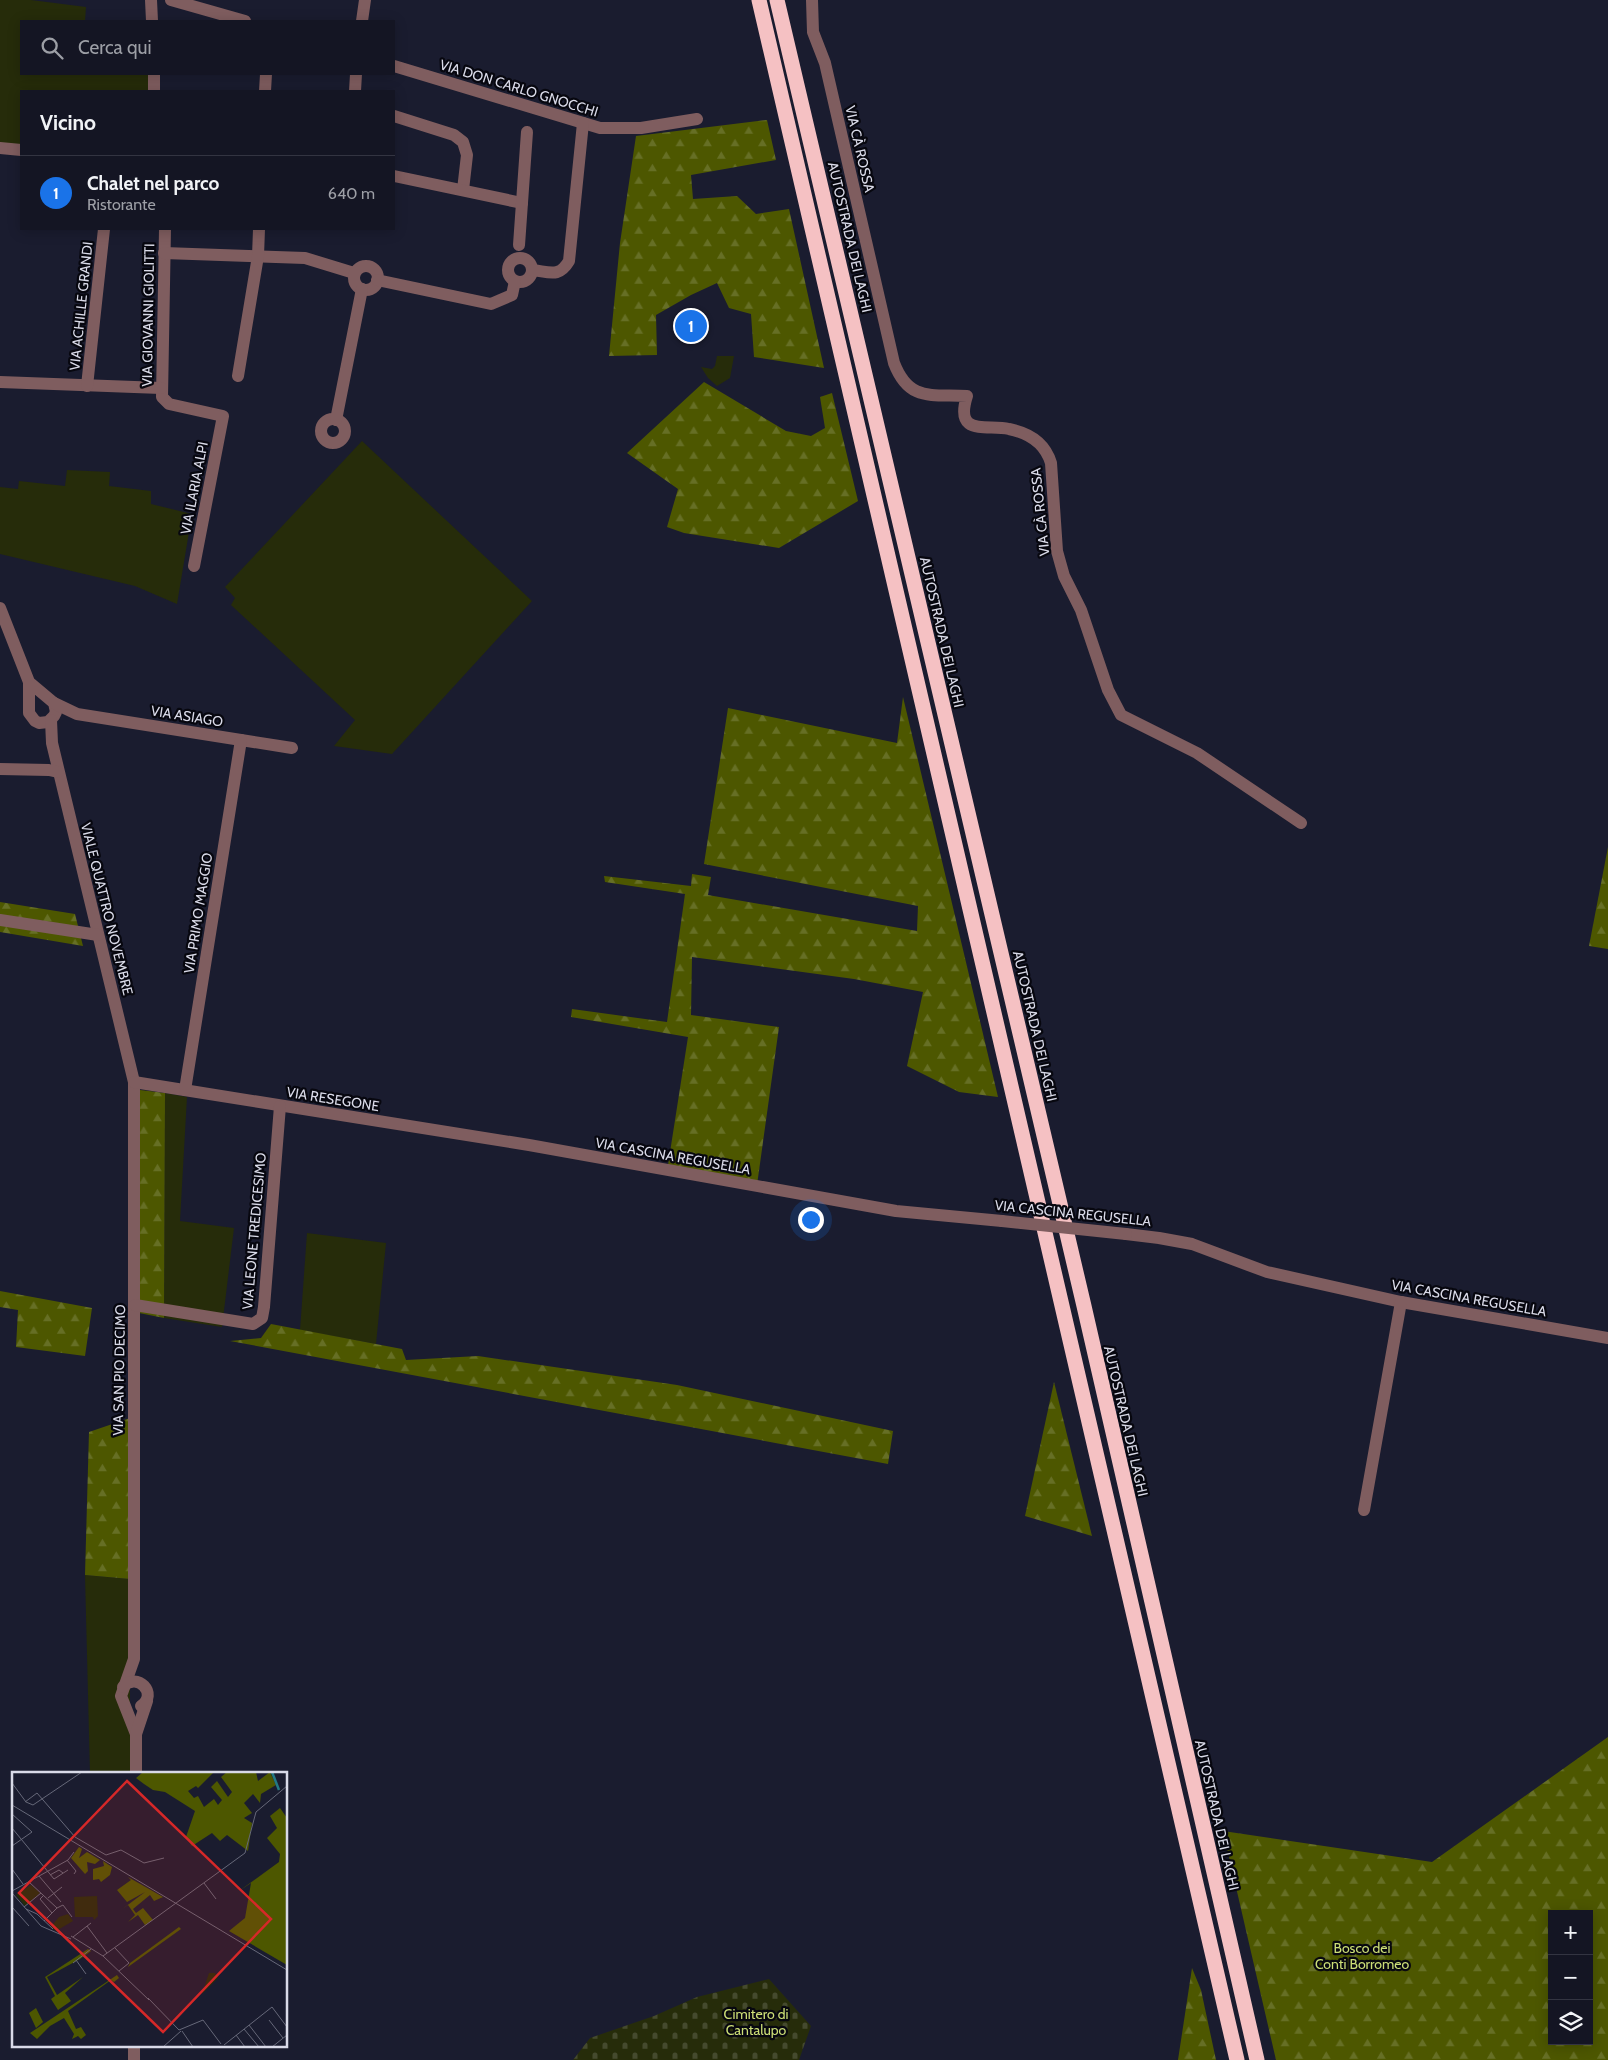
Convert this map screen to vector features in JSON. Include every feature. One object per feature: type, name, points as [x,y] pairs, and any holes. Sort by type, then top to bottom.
[{"type":"highway","points":[[759,0],[1237,2060]]},
{"type":"highway","name":"AUTOSTRADA DEI LAGHI","points":[[777,0],[1084,1306],[1256,2060]]},
{"type":"street","points":[[151,0],[152,20]]},
{"type":"street","points":[[171,0],[241,20]]},
{"type":"street","points":[[362,20],[365,0]]},
{"type":"street","name":"VIA CÀ ROSSA","points":[[812,0],[813,32],[825,63],[894,363],[899,376],[912,390],[925,394],[967,396],[964,414],[968,421],[976,427],[1008,428],[1033,437],[1048,452],[1051,463],[1057,551],[1064,576],[1081,610],[1108,690],[1121,715],[1197,753],[1301,823]]},
{"type":"street","name":"VIA DON CARLO GNOCCHI","points":[[395,66],[600,128],[641,128],[697,119]]},
{"type":"street","points":[[154,75],[154,90]]},
{"type":"street","points":[[266,75],[266,90]]},
{"type":"street","points":[[355,90],[356,75]]},
{"type":"street","points":[[395,116],[454,134],[462,142],[467,155],[463,190]]},
{"type":"street","points":[[532,270],[557,273],[563,271],[569,261],[583,123]]},
{"type":"street","points":[[519,245],[527,132]]},
{"type":"street","points":[[0,148],[20,150]]},
{"type":"street","points":[[395,176],[522,203]]},
{"type":"street","name":"VIA ACHILLE GRANDI","points":[[87,386],[104,230]]},
{"type":"street","name":"VIA GIOVANNI GIOLITTI","points":[[165,230],[162,397],[169,404],[223,416]]},
{"type":"street","points":[[238,376],[258,256],[259,230]]},
{"type":"street","points":[[164,253],[305,258],[354,274]]},
{"type":"street","points":[[516,281],[508,272],[512,261],[519,258],[527,260],[532,270]]},
{"type":"street","points":[[371,267],[376,273],[377,280],[373,287],[362,289],[356,285],[354,274],[360,268],[371,267]]},
{"type":"street","points":[[516,281],[527,280],[532,270]]},
{"type":"street","points":[[377,280],[490,304],[512,295],[516,281]]},
{"type":"street","points":[[336,420],[362,289]]},
{"type":"street","points":[[0,382],[161,388]]},
{"type":"street","name":"VIA ILARIA ALPI","points":[[194,566],[223,416]]},
{"type":"street","points":[[0,608],[29,682],[31,718],[48,720],[56,712],[51,700],[29,682]]},
{"type":"street","points":[[30,704],[37,697],[51,700]]},
{"type":"street","name":"VIA ASIAGO","points":[[51,700],[77,714],[292,748]]},
{"type":"street","name":"VIA ASIAGO","points":[[48,720],[77,714]]},
{"type":"street","name":"VIALE QUATTRO NOVEMBRE","points":[[48,720],[58,772],[134,1082]]},
{"type":"street","name":"VIA PRIMO MAGGIO","points":[[185,1090],[241,740]]},
{"type":"street","points":[[0,769],[58,772]]},
{"type":"street","points":[[0,920],[98,935]]},
{"type":"street","name":"VIA RESEGONE","points":[[134,1082],[529,1145]]},
{"type":"street","name":"VIA SAN PIO DECIMO","points":[[134,1082],[134,1659],[121,1696],[136,1734]]},
{"type":"street","name":"VIA LEONE TREDICESIMO","points":[[135,1305],[253,1324],[262,1318],[280,1106]]},
{"type":"street","name":"VIA CASCINA REGUSELLA","points":[[529,1145],[896,1211],[1159,1238],[1192,1244],[1267,1272],[1400,1302],[1608,1338]]},
{"type":"street","points":[[1364,1510],[1400,1302]]},
{"type":"street","name":"VIA SAN PIO DECIMO","points":[[134,1659],[148,1692],[147,1701],[136,1734],[136,1772]]},
{"type":"street","points":[[123,1687],[135,1681],[146,1687]]},
{"type":"street","points":[[123,1701],[133,1708],[141,1706],[147,1701]]},
{"type":"green space","points":[[0,0],[31,0],[86,7],[85,20],[20,20],[20,75],[148,75],[149,90],[20,90],[20,145],[0,143]]},
{"type":"green space","points":[[767,120],[776,160],[691,175],[693,199],[737,196],[756,214],[789,209],[824,368],[754,357],[751,314],[729,308],[717,283],[656,315],[657,355],[609,356],[620,243],[636,136]]},
{"type":"green space","points":[[717,356],[734,356],[730,378],[717,386],[708,378],[701,367],[712,369],[715,366]]},
{"type":"green space","points":[[704,382],[786,431],[811,436],[825,428],[820,397],[832,393],[858,501],[779,548],[684,533],[667,527],[678,489],[627,453]]},
{"type":"green space","points":[[362,441],[532,601],[392,754],[334,746],[355,720],[231,605],[235,598],[225,587]]},
{"type":"green space","points":[[67,470],[110,472],[109,486],[151,491],[151,504],[192,514],[177,604],[135,586],[0,554],[0,487],[18,489],[19,481],[65,486]]},
{"type":"green space","points":[[903,697],[998,1097],[959,1092],[907,1066],[923,992],[854,979],[692,957],[691,1015],[779,1027],[757,1185],[668,1165],[688,1037],[571,1017],[572,1009],[667,1022],[685,894],[605,882],[604,876],[691,886],[692,874],[711,877],[708,895],[917,931],[918,906],[704,864],[728,708],[897,743]]},
{"type":"green space","points":[[1608,847],[1608,949],[1589,946]]},
{"type":"green space","points":[[0,902],[75,914],[83,946],[0,932]]},
{"type":"green space","points":[[140,1090],[165,1093],[164,1318],[139,1313]]},
{"type":"green space","points":[[165,1093],[187,1097],[180,1221],[234,1228],[222,1327],[164,1318]]},
{"type":"green space","points":[[307,1233],[386,1243],[376,1344],[300,1330]]},
{"type":"green space","points":[[0,1291],[92,1308],[85,1356],[16,1347],[18,1310],[0,1307]]},
{"type":"green space","points":[[271,1324],[402,1349],[406,1360],[478,1356],[677,1385],[893,1431],[888,1464],[230,1341],[261,1338]]},
{"type":"green space","points":[[1054,1382],[1092,1536],[1025,1516]]},
{"type":"green space","points":[[130,1418],[130,1579],[85,1575],[89,1432]]},
{"type":"green space","points":[[85,1575],[130,1579],[130,1772],[90,1772]]},
{"type":"green space","name":"Bosco dei Conti Borromeo","points":[[1608,1737],[1608,2060],[1276,2060],[1223,1831],[1432,1862]]},
{"type":"green space","points":[[1192,1968],[1201,1990],[1216,2060],[1178,2060]]},
{"type":"green space","name":"Cimitero di Cantalupo","points":[[769,1979],[811,2026],[799,2060],[573,2060],[590,2038],[654,2016],[697,1997]]},
{"type":"place","name":"Chalet nel parco","points":[[691,326]]}]
